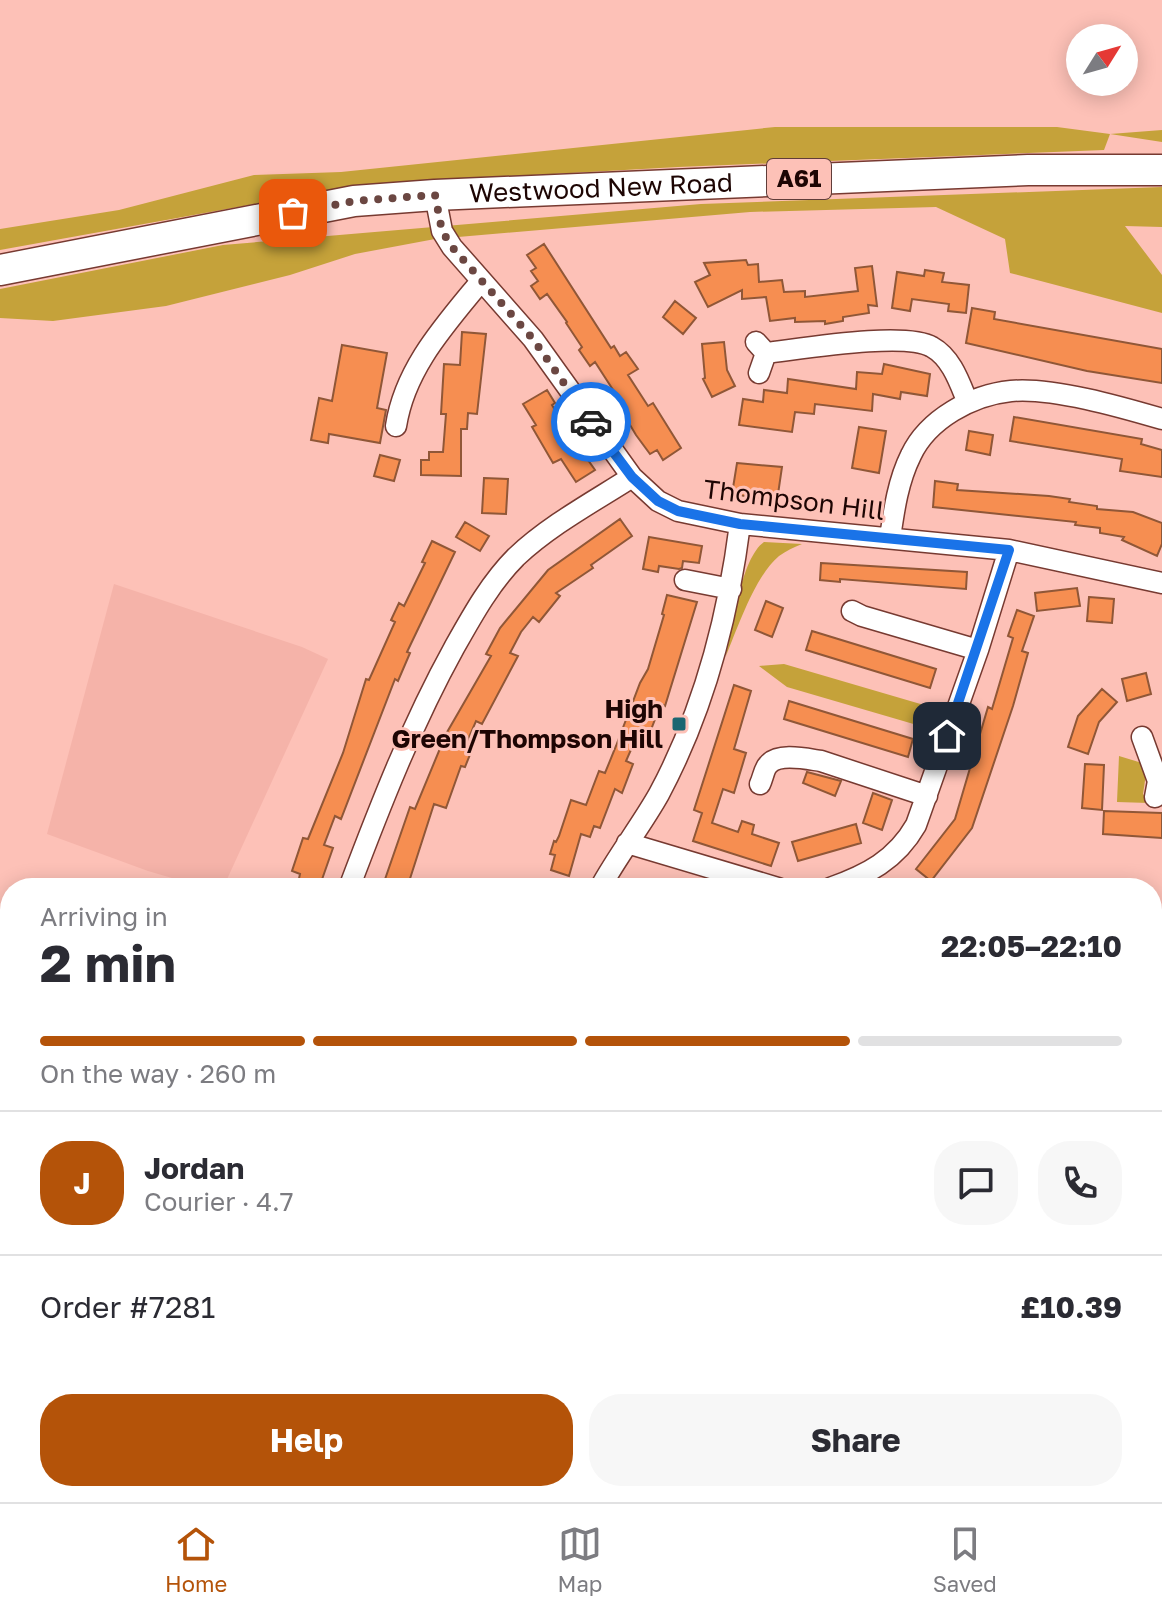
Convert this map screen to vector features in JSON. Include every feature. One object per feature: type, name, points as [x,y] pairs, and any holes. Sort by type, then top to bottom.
[{"type":"highway","name":"Westwood New Road","points":[[0,270],[354,201],[1014,170],[1162,170]]},
{"type":"street","name":"Thompson Hill","points":[[435,195],[442,231],[452,247],[533,339],[632,477],[658,501],[678,511],[740,524],[1009,550],[1162,583]]},
{"type":"street","points":[[396,426],[399,405],[429,345],[481,281]]},
{"type":"street","points":[[759,373],[761,347],[921,342],[931,346],[947,360],[968,403]]},
{"type":"street","points":[[890,538],[897,496],[912,452],[923,435],[939,420],[968,403],[1011,391],[1033,391],[1059,394],[1162,419]]},
{"type":"street","points":[[353,878],[419,718],[485,595],[516,558],[536,541],[632,477]]},
{"type":"street","points":[[606,878],[657,798],[694,720],[731,589],[740,524]]},
{"type":"street","points":[[855,878],[890,859],[905,845],[916,825],[978,650],[1009,550]]},
{"type":"street","points":[[685,580],[731,589]]},
{"type":"street","points":[[852,611],[978,650]]},
{"type":"street","points":[[1142,737],[1158,786]]},
{"type":"street","points":[[760,784],[768,765],[775,760],[804,758],[927,796]]},
{"type":"street","points":[[627,843],[744,878]]},
{"type":"shaded area","points":[[775,127],[1057,127],[1110,134],[1104,150],[678,167],[360,185],[0,250],[0,229],[119,210],[254,175],[341,172]]},
{"type":"shaded area","points":[[1162,130],[1162,142],[1110,134]]},
{"type":"shaded area","points":[[1162,187],[1162,227],[1125,226],[1162,275],[1162,313],[1010,273],[1005,239],[936,207],[750,212],[435,239],[355,254],[290,275],[166,306],[53,321],[0,318],[0,289],[223,245],[701,204]]},
{"type":"shaded area","points":[[764,542],[802,544],[779,556],[762,576],[726,656],[743,578],[756,550]]},
{"type":"shaded area","points":[[114,584],[302,647],[328,659],[228,878],[172,878],[47,834]]},
{"type":"shaded area","points":[[784,664],[941,710],[934,730],[787,687],[759,666]]},
{"type":"shaded area","points":[[1119,756],[1142,763],[1146,774],[1143,794],[1149,803],[1117,802]]},
{"type":"building","points":[[544,244],[611,348],[614,346],[620,356],[626,352],[638,369],[628,375],[648,406],[653,403],[681,448],[663,460],[657,450],[650,454],[636,435],[614,398],[617,396],[595,362],[590,366],[579,350],[582,347],[547,294],[540,299],[531,286],[538,281],[531,271],[536,268],[527,255]]},
{"type":"building","points":[[746,260],[748,265],[758,264],[759,282],[782,280],[784,292],[805,291],[805,297],[858,291],[855,268],[872,266],[877,306],[868,305],[869,313],[843,317],[843,321],[825,324],[825,321],[795,322],[795,318],[770,321],[766,297],[742,299],[742,290],[708,307],[695,282],[710,275],[704,263]]},
{"type":"building","points":[[925,270],[944,273],[942,282],[969,285],[966,313],[948,311],[949,304],[912,299],[910,311],[892,308],[897,272],[924,276]]},
{"type":"building","points":[[675,301],[696,318],[683,334],[663,317]]},
{"type":"building","points":[[972,308],[995,312],[994,319],[1162,349],[1162,383],[1087,371],[966,343]]},
{"type":"building","points":[[462,332],[486,334],[477,414],[468,413],[467,429],[461,429],[461,476],[421,475],[421,460],[429,460],[429,452],[443,452],[446,414],[441,414],[444,364],[460,365]]},
{"type":"building","points":[[724,342],[727,370],[735,386],[712,397],[703,379],[702,344]]},
{"type":"building","points":[[342,345],[387,353],[377,408],[386,410],[380,443],[329,434],[328,443],[311,440],[319,398],[332,401]]},
{"type":"building","points":[[884,364],[930,374],[927,396],[901,392],[900,399],[873,394],[872,411],[815,404],[814,414],[795,412],[792,432],[739,425],[743,399],[763,402],[764,390],[787,393],[788,379],[856,389],[857,372],[882,374]]},
{"type":"building","points":[[547,390],[555,403],[552,405],[595,470],[576,482],[561,459],[553,463],[532,427],[536,425],[523,404]]},
{"type":"building","points":[[1014,417],[1142,439],[1141,444],[1162,450],[1162,477],[1120,471],[1122,459],[1010,441]]},
{"type":"building","points":[[859,427],[886,431],[879,473],[852,468]]},
{"type":"building","points":[[969,431],[993,435],[990,455],[966,450]]},
{"type":"building","points":[[380,455],[400,460],[394,481],[374,476]]},
{"type":"building","points":[[737,463],[782,467],[777,501],[732,494]]},
{"type":"building","points":[[484,478],[508,479],[506,514],[482,513]]},
{"type":"building","points":[[935,481],[958,484],[957,490],[1049,496],[1097,506],[1097,509],[1133,512],[1162,523],[1162,544],[1157,556],[1122,540],[1124,537],[1100,533],[1100,528],[1075,525],[1076,522],[933,507]]},
{"type":"building","points":[[620,519],[632,536],[556,593],[560,596],[539,622],[533,617],[521,632],[510,653],[518,656],[482,724],[476,721],[464,749],[471,752],[465,767],[461,766],[446,808],[434,804],[410,878],[385,878],[410,807],[415,809],[446,734],[491,656],[486,654],[500,628],[548,570]]},
{"type":"building","points":[[465,522],[489,536],[480,551],[456,537]]},
{"type":"building","points":[[649,537],[702,546],[699,563],[683,561],[679,569],[659,566],[658,572],[643,569]]},
{"type":"building","points":[[432,541],[455,552],[407,652],[410,653],[398,681],[395,679],[341,819],[335,816],[324,845],[333,848],[322,878],[299,878],[300,874],[292,871],[303,838],[308,839],[343,753],[366,679],[369,680],[395,622],[391,620],[399,603],[404,606],[425,563],[422,562]]},
{"type":"building","points":[[821,563],[967,572],[966,589],[820,580]]},
{"type":"building","points":[[1077,588],[1080,606],[1037,611],[1035,593]]},
{"type":"building","points":[[667,595],[697,602],[665,706],[661,704],[647,740],[637,736],[626,761],[633,764],[622,793],[615,789],[600,828],[594,826],[590,837],[581,834],[569,876],[551,870],[555,855],[550,854],[571,800],[586,805],[599,771],[605,773],[648,669]]},
{"type":"building","points":[[1089,597],[1114,599],[1112,623],[1087,621]]},
{"type":"building","points":[[766,601],[783,608],[772,637],[755,630]]},
{"type":"building","points":[[1017,610],[1034,616],[1022,651],[1028,653],[1013,706],[972,828],[933,878],[927,878],[916,869],[955,819],[988,707],[992,709],[1013,638],[1008,636]]},
{"type":"building","points":[[812,631],[936,669],[930,688],[806,650]]},
{"type":"building","points":[[1146,673],[1151,694],[1127,701],[1122,679]]},
{"type":"building","points":[[734,685],[751,691],[734,749],[746,753],[734,793],[723,789],[712,823],[738,832],[742,821],[754,825],[752,834],[779,843],[771,866],[693,841],[702,813],[694,810]]},
{"type":"building","points":[[1102,689],[1117,702],[1099,722],[1088,754],[1068,747],[1078,716]]},
{"type":"building","points":[[789,701],[913,739],[908,757],[784,719]]},
{"type":"building","points":[[1085,764],[1104,765],[1102,810],[1082,808]]},
{"type":"building","points":[[807,772],[841,781],[835,796],[803,783]]},
{"type":"building","points":[[873,793],[892,800],[882,830],[863,823]]},
{"type":"building","points":[[1104,811],[1162,813],[1162,838],[1103,834]]},
{"type":"building","points":[[856,824],[861,843],[798,861],[792,842]]},
{"type":"way so far","points":[[293,213],[354,201],[435,195],[442,231],[452,247],[508,308],[553,364],[591,422]]},
{"type":"place","name":"High Green/Thompson Hill","points":[[679,724]]},
{"type":"route","points":[[591,422],[645,491],[678,511],[740,524],[1009,550],[947,736]]}]
